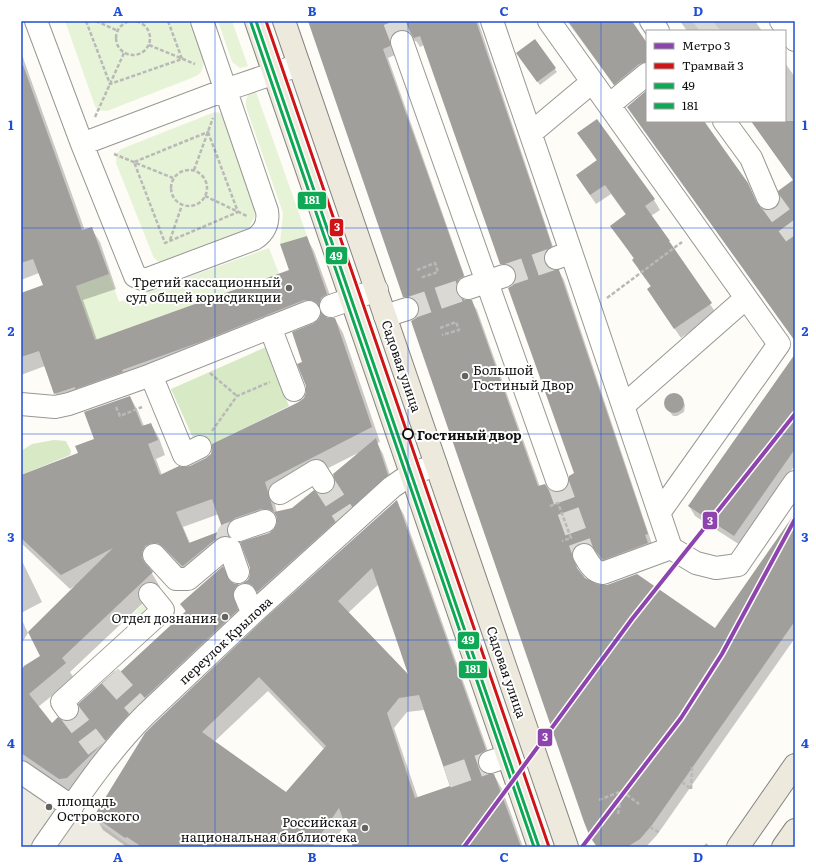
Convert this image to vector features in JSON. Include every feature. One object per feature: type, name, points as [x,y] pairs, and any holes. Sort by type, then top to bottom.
[{"type":"main road","name":"Садовая улица","points":[[256,21],[411,474],[499,759],[539,847]]},
{"type":"main road","name":"Садовая улица","points":[[284,21],[567,847]]},
{"type":"main road","points":[[738,847],[795,765]]},
{"type":"main road","points":[[783,847],[795,830]]},
{"type":"street","points":[[36,21],[82,144],[135,276],[145,280],[254,239],[259,236],[268,217],[202,21]]},
{"type":"street","points":[[492,21],[531,133],[563,255],[591,310],[671,548],[696,563],[716,568],[738,565],[795,482]]},
{"type":"street","points":[[549,21],[779,344],[659,513]]},
{"type":"street","points":[[651,21],[657,30]]},
{"type":"street","points":[[781,21],[795,40]]},
{"type":"street","points":[[402,42],[557,480]]},
{"type":"street","points":[[82,144],[225,90],[299,65]]},
{"type":"street","points":[[609,105],[646,75]]},
{"type":"street","points":[[531,133],[592,82]]},
{"type":"street","points":[[725,122],[750,158],[768,198]]},
{"type":"street","points":[[331,306],[377,290]]},
{"type":"street","points":[[623,406],[746,298]]},
{"type":"street","points":[[385,316],[407,309]]},
{"type":"street","points":[[21,404],[54,407],[69,404],[151,375],[309,312]]},
{"type":"street","points":[[270,327],[291,382]]},
{"type":"street","points":[[151,375],[184,455],[200,447]]},
{"type":"street","name":"переулок Крылова","points":[[43,847],[72,806],[103,753],[135,735],[142,711],[250,604],[348,520],[392,487],[411,474],[436,465]]},
{"type":"street","points":[[280,492],[316,471],[323,482]]},
{"type":"street","points":[[154,555],[176,579],[188,579],[230,540],[265,521]]},
{"type":"street","points":[[230,540],[230,549],[238,572]]},
{"type":"street","points":[[584,555],[597,573],[603,573],[671,548]]},
{"type":"street","points":[[67,709],[62,702],[106,672],[164,610],[150,594]]},
{"type":"street","points":[[21,772],[72,806]]},
{"type":"path","points":[[86,21],[110,84]]},
{"type":"path","points":[[96,21],[118,31]]},
{"type":"path","points":[[168,21],[182,59]]},
{"type":"path","points":[[127,22],[139,22],[145,26],[148,31],[150,36],[149,45],[146,50],[138,55],[124,53],[117,45],[116,40],[118,31],[122,25],[127,22]]},
{"type":"path","points":[[149,45],[196,64]]},
{"type":"path","points":[[82,144],[124,53]]},
{"type":"path","points":[[110,84],[182,59]]},
{"type":"path","points":[[194,170],[215,112],[225,90]]},
{"type":"path","points":[[134,162],[208,132]]},
{"type":"path","points":[[208,132],[238,212]]},
{"type":"path","points":[[112,153],[173,178]]},
{"type":"path","points":[[134,162],[165,243],[238,212]]},
{"type":"path","points":[[186,169],[194,170],[200,173],[206,182],[207,189],[205,196],[200,202],[195,205],[188,206],[182,204],[174,198],[171,193],[170,186],[173,178],[180,171],[186,169]]},
{"type":"path","points":[[205,196],[266,224]]},
{"type":"path","points":[[170,240],[182,204]]},
{"type":"path","points":[[591,310],[698,230]]},
{"type":"path","points":[[417,270],[435,263],[438,272],[420,278]]},
{"type":"path","points":[[440,328],[456,322],[459,330],[442,335]]},
{"type":"path","points":[[192,358],[237,396]]},
{"type":"path","points":[[200,447],[237,396],[291,382]]},
{"type":"path","points":[[550,506],[558,503],[566,522],[571,538],[562,541]]},
{"type":"path","points":[[682,782],[692,789],[692,767]]},
{"type":"path","points":[[599,800],[622,791]]},
{"type":"path","points":[[622,791],[639,804]]},
{"type":"path","points":[[618,814],[622,791]]},
{"type":"path","points":[[650,827],[660,833]]},
{"type":"green space","points":[[65,21],[191,21],[203,56],[202,69],[199,74],[194,77],[107,111],[98,110],[95,106]]},
{"type":"green space","points":[[218,21],[232,21],[248,66],[240,68],[232,62]]},
{"type":"green space","points":[[255,89],[307,236],[280,244],[283,213],[246,107],[248,96]]},
{"type":"green space","points":[[215,112],[220,113],[223,118],[254,209],[255,216],[248,229],[164,262],[159,261],[153,256],[116,163],[117,153],[121,149]]},
{"type":"green space","points":[[269,248],[279,274],[95,340],[76,286],[109,274],[119,302]]},
{"type":"green space","points":[[266,347],[289,406],[209,446],[204,435],[194,440],[171,389]]},
{"type":"green space","points":[[54,440],[66,441],[71,451],[70,455],[21,475],[21,451],[32,444]]},
{"type":"green space","points":[[146,601],[156,611],[138,629],[128,619]]},
{"type":"shaded area","name":"площадь Островского","points":[[21,767],[132,847],[21,847]]},
{"type":"building","name":"Большой Гостиный Двор","points":[[308,21],[476,21],[552,246],[546,251],[544,262],[549,268],[559,270],[648,534],[645,535],[648,543],[603,560],[590,544],[583,543],[577,545],[573,549],[572,556],[577,568],[585,578],[597,584],[607,585],[637,574],[715,628],[795,513],[795,621],[652,825],[640,839],[627,847],[597,847],[590,837],[411,321],[416,318],[419,312],[419,305],[410,297],[403,297]],"holes":[[[398,30],[410,32],[414,38],[420,36],[500,264],[507,264],[513,267],[516,272],[516,279],[513,285],[508,288],[574,473],[569,476],[567,488],[561,492],[549,490],[545,484],[538,486],[472,300],[465,300],[459,297],[456,292],[456,285],[459,279],[464,276],[383,49],[390,46],[392,34]]]},
{"type":"building","points":[[568,21],[632,21],[646,42],[646,62],[639,64],[614,85]]},
{"type":"building","points":[[535,39],[556,68],[537,82],[516,53]]},
{"type":"building","points":[[21,65],[23,65],[82,230],[92,227],[109,274],[76,286],[95,340],[289,270],[280,244],[307,236],[327,294],[321,298],[319,305],[311,300],[304,300],[203,341],[122,370],[123,372],[75,389],[75,387],[54,394],[39,351],[21,357],[21,293],[43,285],[33,259],[21,263]]},
{"type":"building","points":[[646,91],[646,122],[705,122],[748,183],[757,203],[761,208],[766,210],[773,210],[778,206],[780,199],[778,191],[793,180],[752,122],[795,121],[795,341],[627,107]]},
{"type":"building","points":[[597,119],[655,199],[645,206],[712,303],[674,329],[647,289],[651,286],[632,260],[634,258],[610,226],[626,214],[605,185],[590,195],[576,175],[597,160],[577,133]]},
{"type":"building","points":[[321,313],[328,318],[335,318],[372,427],[265,482],[274,512],[268,509],[261,509],[235,518],[227,527],[228,536],[217,538],[183,566],[158,543],[152,543],[145,546],[142,552],[142,558],[153,572],[62,658],[66,663],[29,694],[52,723],[58,717],[62,720],[68,721],[75,719],[78,714],[78,704],[115,671],[118,674],[186,611],[180,604],[223,566],[230,581],[235,584],[239,584],[235,588],[233,594],[238,610],[136,706],[105,741],[67,778],[59,779],[21,753],[21,670],[24,666],[40,656],[28,632],[113,548],[61,575],[21,538],[21,475],[78,453],[75,446],[94,439],[84,412],[130,396],[142,426],[151,423],[158,440],[148,444],[160,475],[179,466],[190,466],[206,458],[211,454],[212,444],[299,402],[304,398],[306,386],[297,364],[302,362],[292,332],[314,323],[319,319]],"holes":[[[212,499],[223,530],[189,543],[176,512]]]},
{"type":"building","points":[[795,354],[795,449],[734,536],[688,506]]},
{"type":"building","points":[[674,393],[681,396],[684,403],[681,410],[674,413],[667,410],[664,403],[667,396]]},
{"type":"building","points":[[376,438],[388,475],[257,592],[252,585],[243,583],[248,580],[250,568],[240,542],[269,533],[274,529],[277,523],[277,517],[274,512],[292,508],[314,490],[323,494],[330,492],[334,487],[335,482],[333,474]]},
{"type":"building","points":[[397,500],[486,750],[481,753],[478,759],[478,766],[481,771],[487,774],[494,774],[521,847],[353,847],[339,808],[312,847],[142,847],[127,837],[125,838],[94,816],[145,733],[262,621]],"holes":[[[372,568],[408,674],[338,601]],[[259,677],[326,746],[286,792],[202,732]],[[419,695],[450,786],[415,798],[387,713],[399,698]]]},
{"type":"tunnel","points":[[394,21],[402,42]]},
{"type":"tunnel","points":[[701,30],[713,21]]},
{"type":"tunnel","points":[[768,198],[795,235]]},
{"type":"tunnel","points":[[504,276],[556,258]]},
{"type":"tunnel","points":[[407,309],[468,288]]},
{"type":"tunnel","points":[[557,480],[584,555]]},
{"type":"tunnel","points":[[323,482],[345,516]]},
{"type":"tunnel","points":[[226,541],[228,534],[239,530]]},
{"type":"tunnel","points":[[110,676],[139,708]]},
{"type":"tunnel","points":[[67,709],[97,748]]},
{"type":"tunnel","points":[[447,777],[490,762]]},
{"type":"metro line","name":"3","points":[[464,847],[632,619],[795,414]]},
{"type":"metro line","name":"3","points":[[582,847],[681,718],[722,654],[795,519]]},
{"type":"tram line","name":"3","points":[[266,21],[549,847]]},
{"type":"transit line","name":"49","points":[[256,21],[539,847]]},
{"type":"transit line","name":"181","points":[[251,23],[534,847]]},
{"type":"place","name":"Третий кассационный суд общей юрисдикции","points":[[289,288]]},
{"type":"place","name":"Большой Гостиный Двор","points":[[465,376]]},
{"type":"place","name":"Гостиный двор","points":[[408,434]]},
{"type":"place","name":"Отдел дознания","points":[[225,617]]},
{"type":"place","name":"площадь Островского","points":[[49,807]]},
{"type":"place","name":"Российская национальная библиотека","points":[[365,828]]}]
